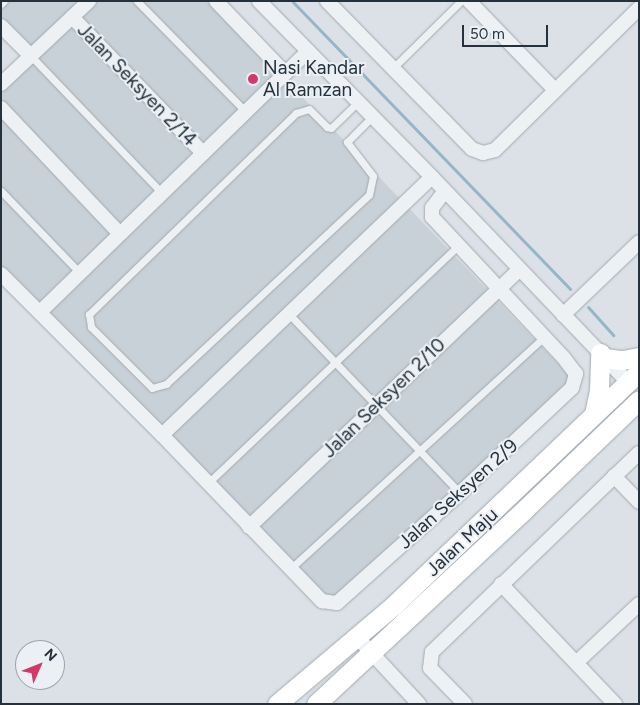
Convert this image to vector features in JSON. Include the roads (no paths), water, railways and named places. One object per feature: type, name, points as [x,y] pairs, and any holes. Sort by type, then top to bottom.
[{"type":"street","points":[[1,84],[89,1]]},
{"type":"street","points":[[216,1],[285,73]]},
{"type":"street","points":[[327,1],[472,149],[483,153],[495,150],[639,8]]},
{"type":"street","points":[[469,1],[554,90]]},
{"type":"street","points":[[266,4],[308,51],[432,177],[602,356],[635,378],[614,424]]},
{"type":"street","name":"Jalan Seksyen 2/14","points":[[72,17],[203,153]]},
{"type":"street","points":[[1,26],[31,56]]},
{"type":"street","points":[[40,312],[308,51]]},
{"type":"street","points":[[1,108],[120,234]]},
{"type":"street","points":[[162,435],[432,177]]},
{"type":"street","points":[[445,191],[432,208],[432,217],[544,337]]},
{"type":"street","points":[[563,315],[639,242]]},
{"type":"street","name":"Jalan Seksyen 2/10","points":[[249,527],[519,270]]},
{"type":"street","points":[[1,274],[162,435],[290,569]]},
{"type":"street","name":"Jalan Seksyen 2/9","points":[[290,569],[322,601],[337,602],[460,494],[572,388],[576,374],[544,337]]},
{"type":"street","points":[[602,356],[622,360],[639,356]]},
{"type":"street","points":[[594,414],[599,390],[602,356]]},
{"type":"street","name":"Jalan Maju","points":[[278,704],[401,598],[594,414],[635,378]]},
{"type":"street","name":"Jalan Maju","points":[[316,704],[639,400]]},
{"type":"street","points":[[466,704],[430,668],[432,652],[639,452]]},
{"type":"street","points":[[614,476],[639,502]]},
{"type":"street","points":[[501,584],[616,704]]},
{"type":"street","points":[[577,662],[639,604]]},
{"type":"street","points":[[356,636],[419,704]]},
{"type":"lane","points":[[1,4],[4,1]]},
{"type":"lane","points":[[137,1],[246,112]]},
{"type":"lane","points":[[393,68],[461,1]]},
{"type":"lane","points":[[31,56],[162,193]]},
{"type":"lane","points":[[358,102],[331,128],[327,128],[309,109],[296,113],[89,314],[91,327],[152,388],[166,384],[368,195],[373,176],[347,142],[373,116]]},
{"type":"lane","points":[[1,191],[80,273]]},
{"type":"lane","points":[[207,483],[458,246]]},
{"type":"lane","points":[[288,314],[460,494]]},
{"type":"lane","points":[[290,569],[544,337]]},
{"type":"waterway","points":[[293,2],[570,289]]},
{"type":"waterway","points":[[588,307],[613,335]]},
{"type":"place","name":"Nasi Kandar Al Ramzan","points":[[253,79]]}]
